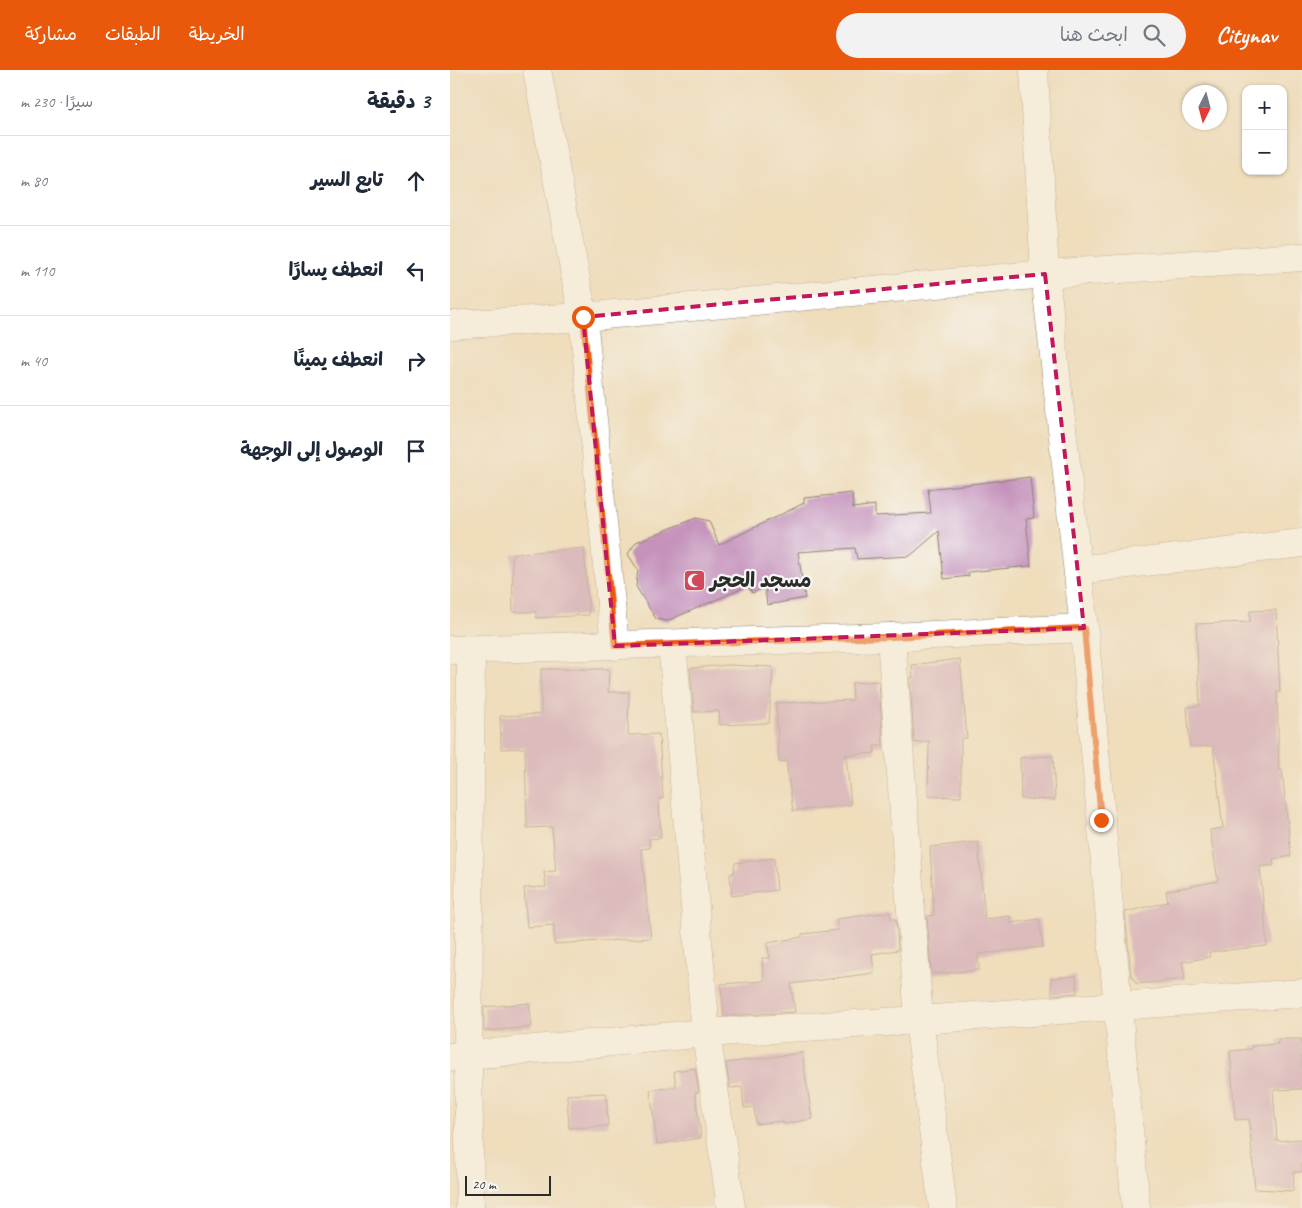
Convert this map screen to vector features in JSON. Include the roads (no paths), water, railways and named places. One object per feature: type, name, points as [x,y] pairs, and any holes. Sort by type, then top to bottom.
[{"type":"street","points":[[537,70],[583,317],[615,646]]},
{"type":"street","points":[[1034,70],[1045,274],[1084,628],[1136,1208]]},
{"type":"street","points":[[450,325],[583,317],[1045,274],[1302,257]]},
{"type":"street","points":[[1078,570],[1302,543]]},
{"type":"street","points":[[470,1208],[459,1056],[460,650],[891,637],[1084,628]]},
{"type":"street","points":[[891,637],[919,1020],[943,1208]]},
{"type":"street","points":[[672,644],[706,1033],[731,1208]]},
{"type":"street","points":[[459,1056],[706,1033],[1302,993]]},
{"type":"place","name":"مسجد الحجر","points":[[694,580]]}]
